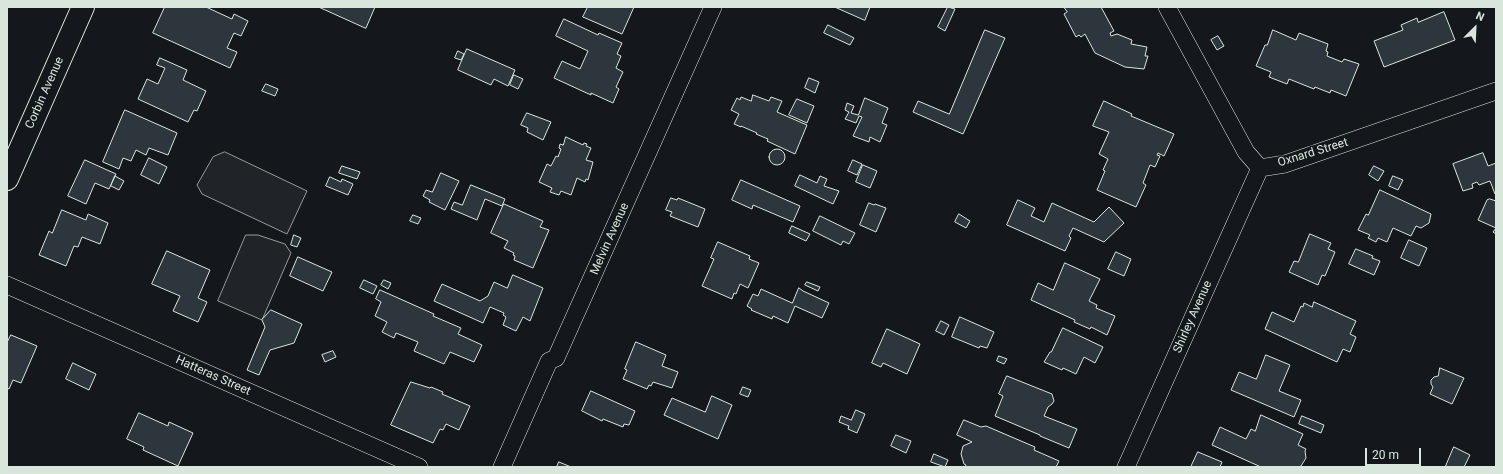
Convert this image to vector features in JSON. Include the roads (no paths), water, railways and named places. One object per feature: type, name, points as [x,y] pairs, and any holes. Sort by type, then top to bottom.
[{"type":"main road","name":"Corbin Avenue","points":[[7,179],[83,7]]},
{"type":"street","name":"Melvin Avenue","points":[[502,467],[550,361],[556,358],[712,7]]},
{"type":"street","points":[[1167,7],[1246,152],[1260,168]]},
{"type":"street","name":"Oxnard Street","points":[[1260,168],[1285,164],[1496,91]]},
{"type":"street","name":"Shirley Avenue","points":[[1126,467],[1260,168]]},
{"type":"street","name":"Hatteras Street","points":[[7,285],[419,467]]}]
